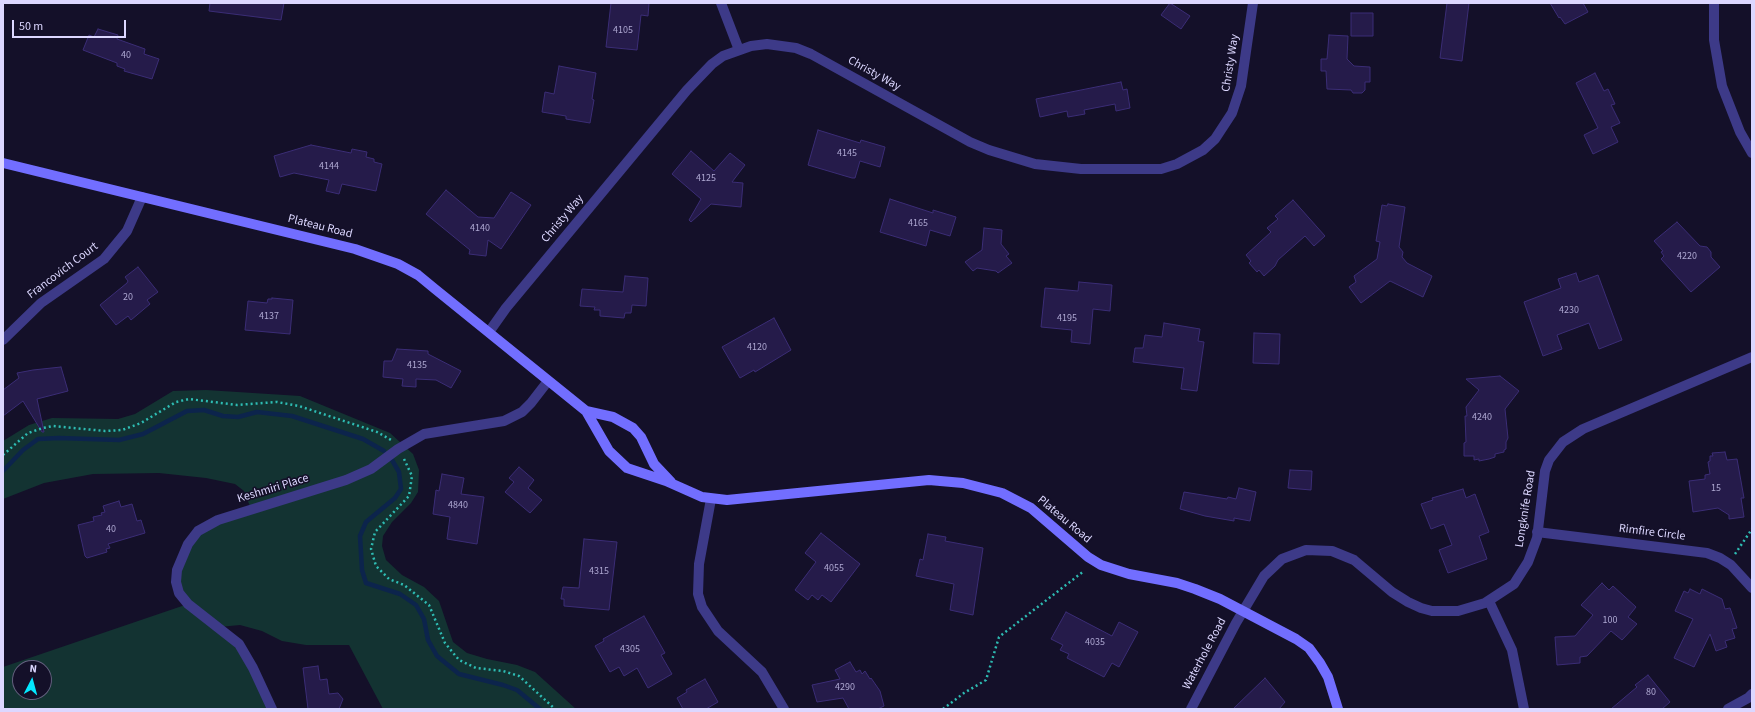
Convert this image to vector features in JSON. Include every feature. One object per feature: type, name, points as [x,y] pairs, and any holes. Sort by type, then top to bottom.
[{"type":"street","points":[[721,3],[739,50]]},
{"type":"street","name":"Christy Way","points":[[489,332],[506,308],[692,85],[712,64],[723,56],[739,50],[767,44],[796,48],[810,54],[953,133],[989,150],[1011,157],[1057,167],[1145,170],[1160,169],[1177,164],[1203,150],[1224,127],[1232,113],[1241,86],[1253,3]]},
{"type":"street","points":[[1714,3],[1714,40],[1722,86],[1740,132],[1752,153]]},
{"type":"street","name":"Plateau Road","points":[[3,163],[355,249],[398,264],[418,275],[586,411],[609,451],[617,460],[633,470],[674,485],[690,493],[711,499],[752,498],[929,480],[963,483],[1002,493],[1032,508],[1082,552],[1101,565],[1129,574],[1177,583],[1220,599],[1296,639],[1309,648],[1320,663],[1328,677],[1338,709]]},
{"type":"street","name":"Francovich Court","points":[[3,340],[41,303],[104,258],[128,231],[142,197]]},
{"type":"street","name":"Longknife Road","points":[[1243,611],[1264,576],[1277,563],[1293,554],[1306,550],[1319,549],[1332,551],[1354,560],[1392,592],[1421,608],[1432,611],[1458,611],[1489,601],[1514,584],[1522,574],[1534,550],[1545,471],[1549,460],[1563,442],[1583,429],[1752,357]]},
{"type":"street","name":"Keshmiri Place","points":[[272,709],[253,668],[239,644],[188,604],[180,593],[176,582],[177,570],[188,544],[198,531],[218,520],[346,480],[371,468],[398,449],[424,434],[442,430],[504,422],[522,412],[548,381]]},
{"type":"street","name":"Plateau Road","points":[[586,411],[613,416],[633,428],[641,437],[654,464],[674,485]]},
{"type":"street","points":[[711,499],[699,564],[698,594],[702,607],[718,631],[762,672],[784,709]]},
{"type":"street","name":"Rimfire Circle","points":[[1537,532],[1707,553],[1720,558],[1731,565],[1752,588]]},
{"type":"street","points":[[1489,601],[1512,650],[1524,709]]},
{"type":"street","name":"Waterhole Road","points":[[1191,709],[1243,611]]},
{"type":"street","points":[[1728,709],[1748,698],[1752,694]]},
{"type":"path","points":[[3,454],[28,433],[43,428],[53,426],[105,431],[122,430],[141,423],[176,402],[189,399],[237,405],[277,402],[299,406],[377,432],[392,441],[398,449],[412,476],[409,496],[375,532],[371,548],[376,566],[389,579],[404,585],[429,605],[445,643],[460,660],[476,668],[503,671],[519,676],[555,709]]},
{"type":"path","points":[[1734,556],[1752,529]]},
{"type":"path","points":[[943,709],[964,692],[986,680],[999,637],[1084,571]]},
{"type":"green space","points":[[206,390],[300,396],[390,433],[413,454],[419,470],[418,492],[411,503],[392,522],[383,536],[382,546],[386,560],[402,575],[424,587],[439,601],[453,642],[467,653],[517,665],[535,672],[576,709],[383,709],[349,645],[306,645],[282,641],[262,631],[240,625],[219,627],[228,634],[272,709],[3,709],[3,667],[12,664],[12,700],[52,700],[52,660],[24,660],[188,604],[176,582],[198,531],[251,509],[244,491],[235,484],[206,478],[159,473],[93,474],[44,483],[3,499],[3,441],[29,425],[52,418],[118,419],[135,414],[173,391]]},
{"type":"building","points":[[210,3],[284,3],[281,20],[209,11]]},
{"type":"building","points":[[611,3],[649,3],[648,16],[641,15],[637,50],[606,47]]},
{"type":"building","points":[[1170,3],[1190,16],[1181,29],[1161,15]]},
{"type":"building","points":[[1447,3],[1469,3],[1462,61],[1440,58]]},
{"type":"building","points":[[1550,3],[1583,3],[1588,12],[1565,24],[1560,17],[1559,18]]},
{"type":"building","points":[[1351,13],[1373,13],[1373,36],[1351,36]]},
{"type":"building","points":[[98,29],[118,35],[117,39],[145,49],[144,54],[159,59],[152,79],[124,71],[125,69],[117,66],[117,63],[83,50],[89,35],[94,37]]},
{"type":"building","points":[[1329,35],[1348,36],[1347,59],[1354,66],[1370,67],[1370,82],[1365,82],[1365,90],[1362,93],[1353,93],[1351,90],[1327,89],[1326,71],[1321,71],[1321,59],[1327,59]]},
{"type":"building","points":[[559,66],[596,73],[592,99],[594,100],[590,123],[566,119],[566,116],[542,112],[545,92],[554,94]]},
{"type":"building","points":[[1595,73],[1604,91],[1608,89],[1615,104],[1611,105],[1620,123],[1611,127],[1618,142],[1593,154],[1584,135],[1598,128],[1576,83]]},
{"type":"building","points":[[1121,82],[1123,90],[1127,89],[1130,108],[1116,111],[1115,104],[1084,110],[1085,114],[1068,117],[1067,111],[1040,117],[1036,99]]},
{"type":"building","points":[[818,130],[860,143],[861,140],[885,147],[880,167],[860,161],[855,178],[852,178],[808,165]]},
{"type":"building","points":[[311,145],[351,153],[352,149],[367,152],[366,157],[374,159],[374,162],[382,164],[376,191],[342,184],[339,194],[326,191],[329,180],[294,173],[280,177],[274,156]]},
{"type":"building","points":[[691,151],[714,171],[730,153],[745,165],[732,182],[743,183],[741,207],[711,204],[691,222],[689,220],[701,199],[672,174]]},
{"type":"building","points":[[446,190],[478,217],[494,218],[511,192],[531,205],[501,249],[488,240],[486,256],[469,254],[470,250],[426,214]]},
{"type":"building","points":[[890,199],[933,213],[933,210],[956,217],[950,236],[930,230],[926,246],[880,232]]},
{"type":"building","points":[[1293,200],[1325,236],[1314,246],[1305,236],[1278,260],[1275,266],[1264,276],[1259,270],[1257,272],[1249,263],[1251,261],[1246,255],[1271,232],[1267,228],[1278,219],[1275,216]]},
{"type":"building","points":[[1388,204],[1405,207],[1399,247],[1403,252],[1402,257],[1407,263],[1432,276],[1423,297],[1390,281],[1361,303],[1349,287],[1356,282],[1354,276],[1377,259],[1380,242],[1376,241],[1382,205],[1387,206]]},
{"type":"building","points":[[1677,222],[1700,246],[1707,247],[1711,252],[1711,257],[1720,267],[1691,292],[1661,259],[1664,256],[1661,252],[1663,251],[1654,241]]},
{"type":"building","points":[[984,228],[1002,230],[1001,244],[1009,254],[1006,256],[1012,263],[998,273],[996,271],[977,268],[973,271],[965,262],[982,250]]},
{"type":"building","points":[[138,267],[158,292],[147,300],[150,304],[131,320],[128,316],[116,325],[100,305],[127,283],[128,281],[125,277]]},
{"type":"building","points":[[1576,273],[1579,282],[1598,275],[1622,340],[1599,349],[1589,323],[1557,335],[1562,349],[1543,356],[1524,302],[1561,288],[1558,279]]},
{"type":"building","points":[[625,276],[648,278],[646,306],[632,305],[631,313],[625,313],[624,318],[600,316],[600,310],[594,310],[595,307],[580,306],[582,289],[623,292]]},
{"type":"building","points":[[1079,282],[1112,285],[1110,311],[1093,309],[1090,344],[1071,342],[1072,330],[1041,327],[1045,288],[1078,291]]},
{"type":"building","points":[[268,299],[293,300],[290,334],[245,330],[248,301],[267,303]]},
{"type":"building","points":[[774,318],[791,350],[755,372],[754,370],[740,378],[722,347]]},
{"type":"building","points":[[1164,323],[1200,329],[1198,341],[1204,342],[1197,391],[1181,389],[1184,368],[1133,362],[1135,348],[1143,348],[1145,335],[1162,337]]},
{"type":"building","points":[[1254,333],[1280,334],[1279,364],[1253,363]]},
{"type":"building","points":[[397,349],[428,351],[428,354],[461,371],[451,388],[436,380],[416,379],[416,387],[402,386],[403,379],[383,377],[384,361],[392,361]]},
{"type":"building","points":[[61,367],[68,391],[37,399],[44,432],[42,432],[23,401],[3,416],[3,390],[19,378],[17,373]]},
{"type":"building","points":[[1500,376],[1519,391],[1505,409],[1508,438],[1506,442],[1506,449],[1504,452],[1495,454],[1495,457],[1479,461],[1479,459],[1474,460],[1474,456],[1464,456],[1464,443],[1466,442],[1465,416],[1467,416],[1466,407],[1479,390],[1466,379]]},
{"type":"building","points":[[1725,452],[1727,460],[1737,459],[1744,498],[1741,498],[1744,517],[1729,519],[1729,515],[1718,508],[1693,512],[1689,481],[1705,479],[1705,475],[1710,474],[1708,462],[1710,461],[1710,456],[1713,456],[1712,453]]},
{"type":"building","points":[[519,467],[534,480],[528,488],[542,500],[530,513],[505,492],[514,482],[509,478]]},
{"type":"building","points":[[1290,470],[1312,471],[1311,490],[1288,488]]},
{"type":"building","points":[[442,474],[464,478],[461,494],[484,497],[477,544],[447,539],[450,517],[433,514],[436,490],[439,491]]},
{"type":"building","points":[[1239,488],[1256,492],[1250,521],[1234,518],[1234,521],[1205,516],[1180,509],[1184,492],[1227,499],[1228,497],[1236,499]]},
{"type":"building","points":[[1463,489],[1466,498],[1475,494],[1489,532],[1479,536],[1487,559],[1448,573],[1439,550],[1452,545],[1444,524],[1431,529],[1421,504],[1433,500],[1432,498]]},
{"type":"building","points":[[119,501],[121,507],[132,504],[137,521],[141,520],[145,533],[108,544],[110,548],[106,549],[107,552],[87,558],[85,556],[78,525],[94,521],[93,517],[102,515],[101,513],[105,512],[103,506]]},
{"type":"building","points":[[821,533],[860,564],[831,602],[822,595],[818,600],[812,595],[808,600],[795,590],[816,562],[805,553]]},
{"type":"building","points":[[928,534],[946,537],[945,541],[983,548],[973,615],[950,610],[954,584],[916,576],[920,559],[923,560]]},
{"type":"building","points":[[584,539],[617,542],[609,610],[564,606],[564,599],[561,599],[563,587],[579,588]]},
{"type":"building","points":[[1602,583],[1609,590],[1613,586],[1636,607],[1628,617],[1637,624],[1622,640],[1611,631],[1587,656],[1580,657],[1580,663],[1557,665],[1555,637],[1575,636],[1593,615],[1581,605]]},
{"type":"building","points":[[1690,589],[1700,594],[1702,589],[1722,599],[1725,609],[1730,608],[1737,628],[1732,629],[1735,638],[1725,641],[1727,647],[1716,651],[1710,634],[1694,667],[1674,658],[1693,619],[1675,611],[1684,591],[1688,593]]},
{"type":"building","points":[[1066,612],[1112,636],[1119,622],[1138,632],[1119,667],[1112,663],[1104,677],[1067,658],[1069,654],[1060,650],[1063,645],[1051,639]]},
{"type":"building","points":[[644,616],[665,653],[661,655],[672,674],[648,688],[637,668],[624,676],[619,667],[610,672],[595,646],[604,641],[603,639]]},
{"type":"building","points":[[850,662],[856,672],[860,670],[862,674],[865,671],[870,679],[871,678],[880,691],[884,706],[878,709],[849,709],[843,698],[817,702],[812,685],[840,679],[835,670]]},
{"type":"building","points":[[318,666],[320,680],[327,679],[329,694],[338,693],[343,699],[339,709],[308,709],[303,668]]},
{"type":"building","points":[[1648,675],[1670,702],[1662,709],[1611,709],[1637,687],[1635,685]]},
{"type":"building","points":[[1265,678],[1285,702],[1279,709],[1233,709]]},
{"type":"building","points":[[705,679],[718,702],[706,709],[683,709],[677,698],[687,692],[686,690]]},
{"type":"waterway","points":[[3,471],[23,450],[38,439],[59,438],[119,440],[143,434],[187,411],[204,410],[223,416],[238,417],[257,412],[292,416],[363,439],[384,451]]},
{"type":"waterway","points":[[392,460],[399,472],[401,489],[395,498],[366,522],[360,536],[362,570],[366,583],[400,594],[416,605],[424,619],[428,640],[437,656],[459,674],[517,690],[540,709]]}]
